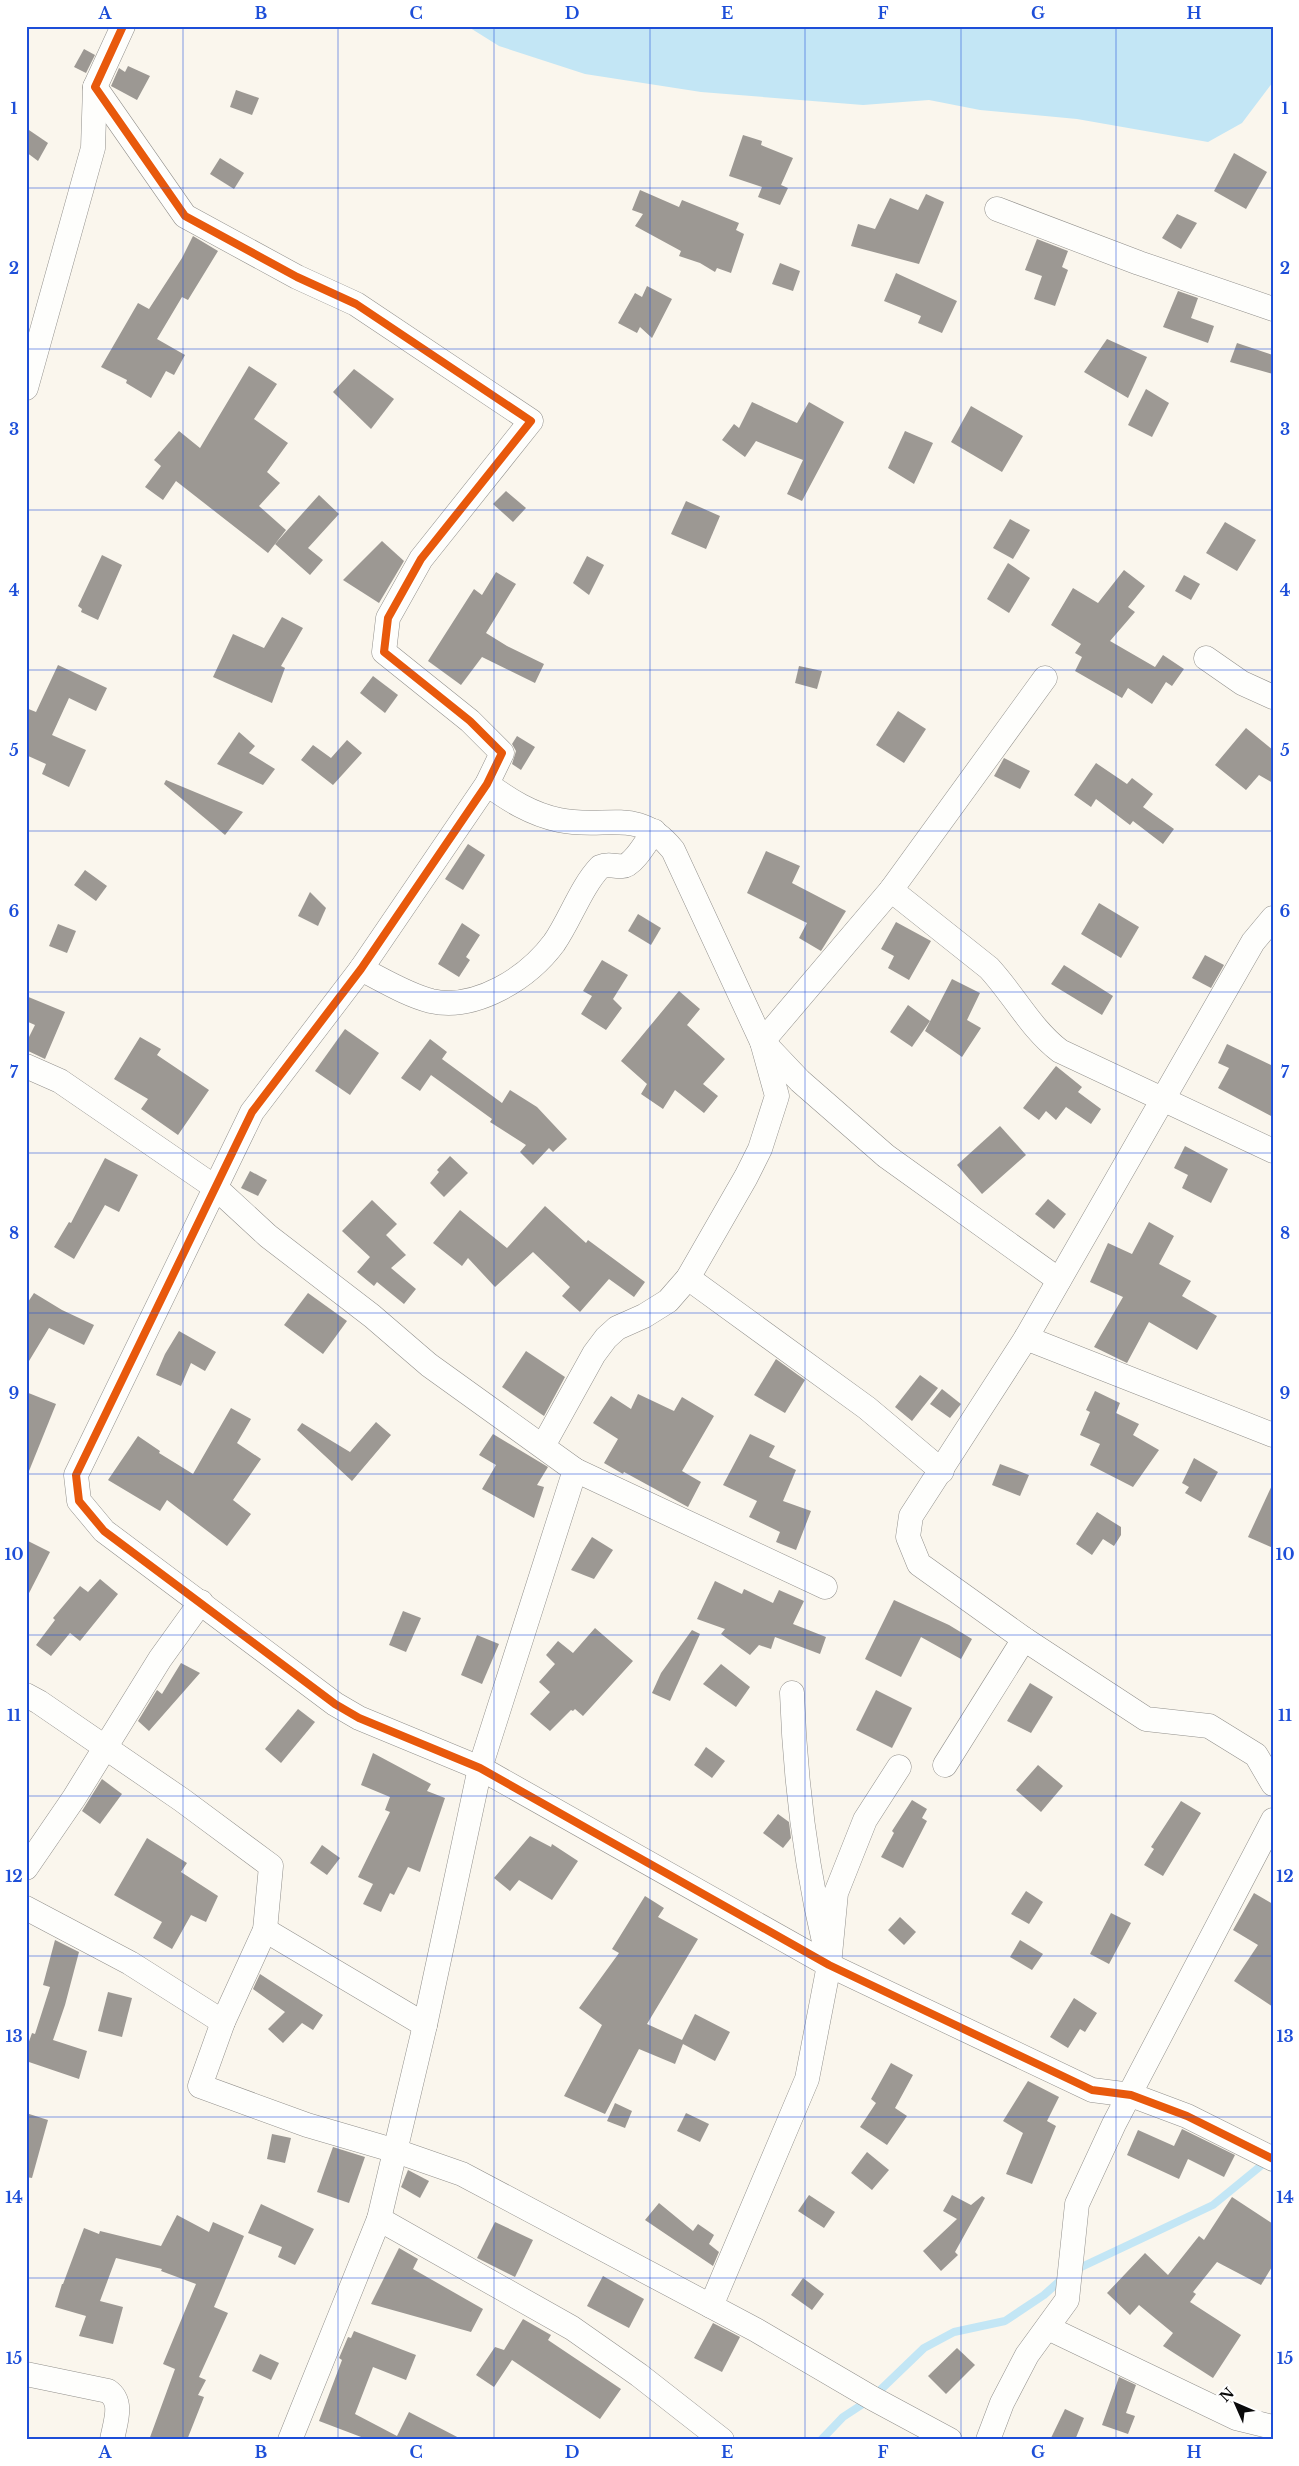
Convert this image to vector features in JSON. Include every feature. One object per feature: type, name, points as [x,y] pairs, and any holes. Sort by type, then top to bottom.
[{"type":"street","points":[[26,388],[35,328],[93,148],[95,87],[123,26]]},
{"type":"street","points":[[95,87],[185,216],[297,277],[356,304],[531,421],[421,559],[388,618],[384,652],[470,721],[502,754],[487,784],[361,969],[252,1112],[163,1292],[76,1476],[79,1501],[104,1531],[335,1704],[359,1718],[480,1768],[829,1965],[1092,2090],[1131,2095],[1187,2116],[1273,2159]]},
{"type":"street","points":[[997,209],[1139,263],[1273,309]]},
{"type":"street","points":[[1206,658],[1242,683],[1273,697]]},
{"type":"street","points":[[762,1042],[891,890],[1045,678]]},
{"type":"street","points":[[487,784],[520,806],[559,820],[602,824],[624,821],[644,826],[654,831],[673,850],[762,1042],[777,1096],[771,1118],[746,1177],[688,1278],[668,1301],[644,1316],[617,1328],[606,1338],[594,1354],[543,1446]]},
{"type":"street","points":[[361,969],[431,1001],[461,1002],[485,995],[520,975],[553,944],[596,871],[605,865],[623,866],[630,863],[654,831]]},
{"type":"street","points":[[891,890],[989,968],[1003,983],[1046,1041],[1060,1051],[1273,1151]]},
{"type":"street","points":[[1273,918],[1254,942],[1162,1098],[1026,1338],[942,1471],[911,1516],[908,1537],[919,1564],[1024,1639],[1146,1719],[1208,1726],[1256,1755],[1273,1784]]},
{"type":"street","points":[[762,1042],[800,1081],[886,1156],[1059,1280]]},
{"type":"street","points":[[26,1066],[60,1081],[216,1188],[268,1236],[372,1316],[429,1365],[575,1470],[824,1587]]},
{"type":"street","points":[[688,1278],[867,1408],[942,1471]]},
{"type":"street","points":[[1026,1338],[1273,1435]]},
{"type":"street","points":[[290,2440],[379,2220],[425,2025],[480,1768],[575,1470]]},
{"type":"street","points":[[26,1868],[105,1748],[160,1659],[201,1602]]},
{"type":"street","points":[[945,1765],[1024,1639]]},
{"type":"street","points":[[792,1693],[798,1794],[806,1851],[829,1965]]},
{"type":"street","points":[[26,1695],[182,1800],[271,1866],[265,1930],[223,2022],[200,2086],[307,2125],[396,2151],[462,2174],[711,2306],[950,2440]]},
{"type":"street","points":[[711,2306],[806,2079],[829,1965],[836,1892],[865,1820],[899,1767]]},
{"type":"street","points":[[988,2440],[1002,2403],[1023,2363],[1067,2300],[1077,2204],[1273,1820]]},
{"type":"street","points":[[26,1908],[130,1963],[223,2022]]},
{"type":"street","points":[[265,1930],[425,2025]]},
{"type":"street","points":[[379,2220],[572,2328],[639,2375],[722,2440]]},
{"type":"street","points":[[1048,2328],[1236,2418],[1273,2427]]},
{"type":"street","points":[[26,2374],[108,2391],[115,2396],[118,2404],[112,2440]]},
{"type":"water","points":[[467,26],[1273,26],[1273,82],[1242,123],[1208,142],[1077,119],[980,110],[929,100],[863,105],[701,92],[585,74],[499,46]]},
{"type":"building","points":[[84,49],[95,55],[86,73],[74,67]]},
{"type":"building","points":[[128,66],[150,76],[137,100],[111,86],[119,68],[125,72]]},
{"type":"building","points":[[236,90],[259,98],[252,115],[230,107]]},
{"type":"building","points":[[26,128],[48,143],[38,161],[26,152]]},
{"type":"building","points":[[743,135],[762,141],[761,145],[793,158],[781,185],[788,188],[780,205],[758,197],[762,187],[729,176]]},
{"type":"building","points":[[1234,153],[1267,172],[1246,209],[1214,191]]},
{"type":"building","points":[[220,158],[244,173],[234,189],[210,174]]},
{"type":"building","points":[[640,190],[679,207],[682,200],[739,223],[736,230],[744,234],[731,273],[717,268],[715,272],[700,263],[679,256],[681,251],[635,226],[643,214],[632,210]]},
{"type":"building","points":[[926,194],[944,202],[919,264],[851,246],[858,224],[875,229],[890,198],[918,210]]},
{"type":"building","points":[[1177,214],[1197,223],[1181,249],[1162,238]]},
{"type":"building","points":[[193,236],[218,251],[188,300],[182,297],[157,339],[185,355],[174,375],[166,371],[151,398],[126,383],[127,380],[101,367],[138,303],[149,309],[182,258]]},
{"type":"building","points":[[1037,239],[1068,251],[1062,267],[1068,270],[1055,306],[1034,299],[1042,276],[1025,270]]},
{"type":"building","points":[[780,263],[800,271],[793,291],[772,284]]},
{"type":"building","points":[[896,273],[957,301],[942,333],[918,323],[921,316],[884,301]]},
{"type":"building","points":[[647,286],[672,299],[652,338],[640,327],[637,333],[618,323],[635,293],[642,297]]},
{"type":"building","points":[[1178,291],[1198,298],[1191,318],[1214,326],[1208,343],[1163,327]]},
{"type":"building","points":[[1107,339],[1147,357],[1128,398],[1084,372]]},
{"type":"building","points":[[1237,343],[1273,355],[1273,374],[1230,362]]},
{"type":"building","points":[[249,366],[277,384],[254,419],[288,443],[267,472],[280,483],[259,506],[286,530],[268,553],[176,481],[163,500],[145,487],[161,466],[154,460],[179,431],[200,448]]},
{"type":"building","points":[[354,369],[394,399],[371,429],[333,392]]},
{"type":"building","points":[[1146,389],[1169,403],[1152,437],[1128,425]]},
{"type":"building","points":[[752,402],[797,423],[809,402],[844,422],[802,501],[787,494],[803,460],[756,441],[745,457],[722,440],[734,424],[739,428]]},
{"type":"building","points":[[971,406],[1023,436],[1002,472],[951,442]]},
{"type":"building","points":[[905,431],[933,443],[914,484],[888,468]]},
{"type":"building","points":[[506,491],[526,508],[513,522],[493,504]]},
{"type":"building","points":[[319,495],[339,514],[308,548],[323,560],[310,575],[275,544]]},
{"type":"building","points":[[686,501],[720,516],[706,549],[671,534]]},
{"type":"building","points":[[1010,519],[1030,530],[1013,559],[993,548]]},
{"type":"building","points":[[1225,522],[1256,540],[1237,571],[1206,553]]},
{"type":"building","points":[[382,541],[404,561],[379,603],[343,580]]},
{"type":"building","points":[[102,555],[122,565],[98,620],[81,612],[82,609],[78,606]]},
{"type":"building","points":[[587,556],[604,565],[589,595],[573,583]]},
{"type":"building","points":[[1008,563],[1030,578],[1009,613],[987,599]]},
{"type":"building","points":[[1124,570],[1145,586],[1128,607],[1135,612],[1110,641],[1155,667],[1163,655],[1184,669],[1172,686],[1166,682],[1152,704],[1128,688],[1122,698],[1075,671],[1082,657],[1075,653],[1081,644],[1051,625],[1073,588],[1098,603]]},
{"type":"building","points":[[496,572],[516,584],[486,633],[507,646],[544,664],[535,683],[482,657],[461,685],[428,661],[474,589],[482,595]]},
{"type":"building","points":[[1184,575],[1200,584],[1191,600],[1175,591]]},
{"type":"building","points":[[282,617],[303,628],[281,666],[285,668],[272,703],[213,677],[233,634],[264,648]]},
{"type":"building","points":[[58,665],[107,688],[96,711],[69,698],[52,735],[86,750],[69,787],[42,774],[46,764],[26,755],[26,708],[36,712]]},
{"type":"building","points":[[799,666],[822,671],[817,689],[795,683]]},
{"type":"building","points":[[373,676],[398,695],[385,713],[360,693]]},
{"type":"building","points":[[898,711],[926,729],[904,763],[876,745]]},
{"type":"building","points":[[1246,728],[1273,750],[1273,783],[1259,775],[1246,790],[1215,765]]},
{"type":"building","points":[[239,732],[255,746],[249,753],[275,769],[263,785],[217,764]]},
{"type":"building","points":[[517,736],[535,747],[521,770],[512,764],[516,751],[512,744]]},
{"type":"building","points":[[347,740],[362,753],[333,785],[301,760],[313,745],[331,758]]},
{"type":"building","points":[[1004,758],[1030,771],[1020,789],[994,776]]},
{"type":"building","points":[[1096,763],[1127,784],[1132,778],[1153,794],[1143,807],[1174,829],[1163,844],[1133,821],[1130,825],[1096,799],[1091,807],[1074,795]]},
{"type":"building","points":[[166,780],[243,812],[225,835],[164,784]]},
{"type":"building","points":[[468,844],[485,855],[463,890],[445,879]]},
{"type":"building","points":[[766,851],[800,866],[792,883],[846,911],[821,951],[799,938],[807,923],[747,893]]},
{"type":"building","points":[[85,870],[107,886],[96,901],[74,885]]},
{"type":"building","points":[[310,892],[326,908],[318,926],[298,916]]},
{"type":"building","points":[[1099,903],[1139,927],[1121,958],[1081,934]]},
{"type":"building","points":[[638,914],[661,928],[651,945],[628,931]]},
{"type":"building","points":[[896,922],[931,941],[909,980],[888,968],[894,956],[881,949]]},
{"type":"building","points":[[462,923],[480,935],[466,957],[470,960],[459,977],[438,964]]},
{"type":"building","points":[[58,924],[76,931],[67,953],[49,946]]},
{"type":"building","points":[[1205,955],[1224,965],[1211,988],[1192,978]]},
{"type":"building","points":[[602,960],[628,975],[613,999],[622,1008],[606,1030],[581,1014],[592,996],[583,991]]},
{"type":"building","points":[[1064,965],[1113,996],[1102,1015],[1051,984]]},
{"type":"building","points":[[952,979],[980,993],[967,1020],[981,1028],[962,1057],[925,1031]]},
{"type":"building","points":[[679,991],[700,1009],[687,1025],[725,1059],[703,1084],[718,1096],[704,1113],[675,1090],[663,1109],[641,1094],[647,1084],[621,1061]]},
{"type":"building","points":[[26,996],[65,1012],[45,1059],[26,1050],[26,1043],[35,1025],[26,1021]]},
{"type":"building","points":[[908,1005],[930,1021],[912,1047],[890,1032]]},
{"type":"building","points":[[345,1029],[379,1053],[350,1095],[315,1071]]},
{"type":"building","points":[[140,1037],[161,1049],[157,1055],[209,1090],[178,1135],[141,1109],[148,1099],[114,1079]]},
{"type":"building","points":[[430,1039],[447,1052],[442,1059],[502,1103],[510,1090],[537,1107],[567,1139],[553,1152],[549,1148],[533,1165],[520,1152],[526,1145],[490,1122],[492,1119],[431,1075],[420,1091],[401,1078]]},
{"type":"building","points":[[1227,1044],[1273,1066],[1273,1117],[1218,1088],[1229,1068],[1218,1063]]},
{"type":"building","points":[[1056,1066],[1082,1087],[1078,1092],[1101,1109],[1091,1124],[1066,1107],[1056,1120],[1046,1111],[1039,1120],[1023,1108]]},
{"type":"building","points":[[1000,1126],[1026,1155],[982,1194],[957,1165]]},
{"type":"building","points":[[1185,1146],[1228,1169],[1211,1203],[1182,1188],[1188,1175],[1174,1168]]},
{"type":"building","points":[[450,1156],[468,1173],[444,1197],[430,1183],[439,1172],[437,1170]]},
{"type":"building","points":[[105,1158],[138,1175],[119,1212],[105,1205],[74,1259],[54,1247],[69,1222],[71,1223]]},
{"type":"building","points":[[250,1171],[267,1180],[258,1196],[241,1188]]},
{"type":"building","points":[[1048,1199],[1066,1214],[1054,1229],[1035,1214]]},
{"type":"building","points":[[372,1200],[397,1224],[386,1235],[406,1255],[391,1268],[416,1289],[404,1304],[377,1282],[374,1286],[357,1272],[370,1257],[342,1231]]},
{"type":"building","points":[[545,1206],[586,1243],[588,1240],[645,1282],[634,1297],[609,1279],[580,1312],[562,1296],[570,1287],[533,1252],[495,1287],[468,1258],[462,1266],[433,1243],[460,1210],[507,1248]]},
{"type":"building","points":[[1149,1222],[1174,1236],[1159,1264],[1191,1281],[1182,1296],[1217,1316],[1197,1350],[1149,1322],[1127,1363],[1094,1347],[1123,1297],[1090,1282],[1108,1243],[1132,1254]]},
{"type":"building","points":[[34,1293],[62,1310],[94,1325],[84,1345],[49,1328],[26,1366],[26,1305]]},
{"type":"building","points":[[308,1293],[347,1321],[323,1354],[284,1325]]},
{"type":"building","points":[[179,1331],[216,1352],[205,1371],[191,1363],[181,1386],[156,1375],[165,1354]]},
{"type":"building","points":[[526,1351],[565,1377],[544,1416],[502,1387]]},
{"type":"building","points":[[776,1359],[805,1380],[785,1413],[754,1395]]},
{"type":"building","points":[[920,1375],[938,1388],[912,1421],[895,1407]]},
{"type":"building","points":[[942,1389],[961,1404],[950,1418],[930,1404]]},
{"type":"building","points":[[1095,1391],[1120,1403],[1116,1413],[1139,1424],[1133,1435],[1159,1450],[1133,1487],[1090,1465],[1100,1444],[1080,1435],[1090,1412],[1086,1410]]},
{"type":"building","points":[[26,1392],[56,1404],[27,1476],[26,1476]]},
{"type":"building","points":[[638,1394],[674,1411],[682,1397],[714,1416],[682,1471],[701,1482],[688,1507],[604,1463],[618,1439],[593,1423],[611,1396],[631,1409]]},
{"type":"building","points":[[231,1408],[251,1419],[237,1443],[261,1459],[233,1500],[251,1514],[227,1546],[167,1500],[160,1511],[108,1480],[138,1436],[160,1451],[159,1453],[193,1474]]},
{"type":"building","points":[[376,1422],[391,1435],[352,1481],[297,1430],[302,1423],[350,1452]]},
{"type":"building","points":[[493,1434],[548,1467],[537,1485],[544,1487],[534,1518],[482,1489],[496,1465],[479,1455]]},
{"type":"building","points":[[750,1434],[775,1446],[769,1457],[796,1470],[783,1501],[811,1511],[796,1550],[776,1542],[780,1532],[749,1517],[757,1501],[723,1485]]},
{"type":"building","points":[[1194,1458],[1218,1472],[1201,1502],[1185,1493],[1189,1487],[1182,1483]]},
{"type":"building","points":[[1000,1464],[1029,1475],[1020,1496],[992,1485]]},
{"type":"building","points":[[1273,1483],[1273,1548],[1248,1537]]},
{"type":"building","points":[[1097,1512],[1121,1527],[1121,1535],[1114,1546],[1103,1539],[1092,1555],[1076,1544]]},
{"type":"building","points":[[592,1537],[613,1550],[594,1579],[571,1570]]},
{"type":"building","points":[[26,1540],[50,1552],[26,1599]]},
{"type":"building","points":[[100,1579],[118,1594],[80,1641],[70,1633],[51,1656],[36,1645],[55,1620],[53,1618],[80,1586],[88,1592]]},
{"type":"building","points":[[715,1581],[742,1594],[744,1589],[773,1603],[779,1590],[804,1601],[793,1624],[826,1637],[820,1654],[775,1637],[771,1649],[759,1645],[750,1655],[721,1634],[725,1629],[697,1619]]},
{"type":"building","points":[[894,1600],[949,1625],[972,1639],[961,1659],[921,1637],[901,1677],[865,1659]]},
{"type":"building","points":[[403,1611],[421,1618],[406,1652],[389,1645]]},
{"type":"building","points":[[595,1628],[633,1661],[583,1716],[575,1709],[571,1710],[550,1731],[530,1714],[550,1692],[539,1682],[555,1664],[546,1655],[558,1641],[573,1653]]},
{"type":"building","points":[[692,1630],[700,1634],[670,1701],[652,1693],[661,1673]]},
{"type":"building","points":[[477,1635],[499,1644],[482,1684],[461,1675]]},
{"type":"building","points":[[181,1663],[200,1673],[149,1731],[138,1721],[157,1690],[162,1694]]},
{"type":"building","points":[[721,1664],[750,1687],[736,1707],[703,1684]]},
{"type":"building","points":[[1030,1683],[1053,1697],[1031,1733],[1007,1721]]},
{"type":"building","points":[[876,1690],[912,1708],[892,1748],[856,1730]]},
{"type":"building","points":[[298,1709],[315,1722],[281,1763],[265,1749]]},
{"type":"building","points":[[706,1747],[725,1761],[712,1778],[694,1765]]},
{"type":"building","points":[[373,1753],[431,1784],[427,1791],[445,1798],[420,1872],[408,1867],[394,1895],[390,1893],[381,1912],[363,1904],[373,1884],[358,1877],[390,1812],[385,1810],[390,1797],[361,1785]]},
{"type":"building","points":[[1038,1765],[1063,1786],[1041,1812],[1016,1790]]},
{"type":"building","points":[[102,1779],[122,1794],[100,1824],[82,1811]]},
{"type":"building","points":[[912,1800],[927,1809],[922,1818],[927,1821],[903,1868],[881,1857],[894,1833],[892,1831]]},
{"type":"building","points":[[1181,1801],[1201,1813],[1163,1876],[1144,1865],[1154,1849],[1151,1847]]},
{"type":"building","points":[[778,1814],[789,1822],[791,1838],[783,1848],[763,1833]]},
{"type":"building","points":[[530,1836],[551,1847],[552,1844],[578,1861],[552,1900],[519,1880],[510,1891],[494,1878]]},
{"type":"building","points":[[147,1838],[187,1863],[181,1872],[218,1896],[206,1922],[191,1915],[172,1949],[153,1938],[162,1922],[114,1895]]},
{"type":"building","points":[[322,1845],[340,1858],[327,1875],[310,1863]]},
{"type":"building","points":[[1026,1891],[1043,1902],[1029,1924],[1011,1914]]},
{"type":"building","points":[[1254,1893],[1273,1904],[1273,2007],[1234,1981],[1258,1945],[1233,1930]]},
{"type":"building","points":[[645,1896],[664,1908],[658,1917],[698,1939],[647,2024],[682,2040],[695,2014],[730,2032],[715,2061],[683,2044],[675,2064],[639,2049],[605,2114],[564,2096],[602,2025],[579,2008],[619,1953],[612,1949]]},
{"type":"building","points":[[1111,1913],[1131,1923],[1109,1964],[1090,1954]]},
{"type":"building","points":[[900,1917],[916,1932],[904,1945],[888,1930]]},
{"type":"building","points":[[55,1940],[79,1952],[65,2005],[53,2040],[87,2051],[79,2079],[26,2061],[26,2050],[32,2033],[35,2034],[50,1987],[43,1985]]},
{"type":"building","points":[[1020,1940],[1043,1954],[1032,1970],[1010,1957]]},
{"type":"building","points":[[260,1974],[323,2015],[313,2030],[302,2023],[283,2043],[268,2029],[285,2012],[253,1989]]},
{"type":"building","points":[[108,1992],[132,1998],[122,2037],[98,2031]]},
{"type":"building","points":[[1074,1998],[1097,2013],[1085,2032],[1080,2029],[1068,2048],[1050,2037]]},
{"type":"building","points":[[891,2063],[913,2075],[895,2108],[907,2116],[887,2145],[860,2127],[876,2103],[871,2099]]},
{"type":"building","points":[[1028,2081],[1059,2097],[1047,2121],[1056,2126],[1032,2184],[1006,2174],[1023,2133],[1003,2121]]},
{"type":"building","points":[[615,2103],[632,2111],[625,2128],[607,2121]]},
{"type":"building","points":[[26,2113],[48,2120],[32,2178],[26,2177]]},
{"type":"building","points":[[686,2113],[709,2124],[700,2142],[677,2131]]},
{"type":"building","points":[[1182,2129],[1235,2155],[1224,2177],[1188,2159],[1179,2179],[1127,2155],[1138,2130],[1174,2146]]},
{"type":"building","points":[[272,2134],[291,2138],[285,2163],[267,2159]]},
{"type":"building","points":[[333,2147],[365,2157],[349,2203],[317,2192]]},
{"type":"building","points":[[867,2152],[889,2170],[872,2190],[851,2173]]},
{"type":"building","points":[[408,2170],[429,2181],[420,2198],[401,2187]]},
{"type":"building","points":[[809,2195],[835,2212],[824,2228],[798,2211]]},
{"type":"building","points":[[952,2195],[971,2205],[982,2196],[985,2198],[955,2252],[958,2255],[941,2271],[923,2251],[957,2219],[943,2211]]},
{"type":"building","points":[[1232,2197],[1273,2224],[1273,2265],[1261,2285],[1217,2262],[1193,2292],[1196,2294],[1190,2302],[1241,2335],[1213,2378],[1163,2346],[1173,2333],[1139,2305],[1130,2315],[1107,2293],[1145,2253],[1168,2275],[1199,2236],[1204,2240]]},
{"type":"building","points":[[659,2203],[693,2231],[698,2224],[714,2235],[709,2244],[719,2252],[713,2266],[645,2220]]},
{"type":"building","points":[[261,2204],[314,2229],[295,2265],[278,2257],[282,2247],[248,2233]]},
{"type":"building","points":[[177,2215],[209,2232],[213,2222],[244,2236],[214,2307],[228,2313],[199,2377],[206,2380],[198,2395],[204,2397],[187,2440],[149,2440],[175,2369],[163,2364],[196,2284],[161,2271],[162,2269],[116,2258],[100,2301],[123,2307],[113,2344],[79,2336],[86,2316],[55,2307],[84,2228],[99,2234],[100,2231],[161,2246]]},
{"type":"building","points":[[495,2222],[533,2240],[515,2277],[477,2258]]},
{"type":"building","points":[[399,2248],[418,2259],[413,2269],[483,2309],[471,2332],[371,2304]]},
{"type":"building","points":[[603,2276],[644,2299],[629,2328],[587,2306]]},
{"type":"building","points":[[803,2278],[824,2294],[812,2310],[791,2295]]},
{"type":"building","points":[[523,2319],[551,2335],[548,2340],[621,2389],[600,2419],[512,2360],[494,2387],[476,2375],[495,2347],[504,2350]]},
{"type":"building","points":[[713,2323],[740,2337],[722,2372],[694,2358]]},
{"type":"building","points":[[354,2331],[416,2355],[406,2380],[373,2367],[355,2414],[397,2436],[409,2412],[463,2440],[369,2440],[319,2421],[342,2360],[339,2358],[348,2337],[351,2338]]},
{"type":"building","points":[[957,2348],[975,2365],[946,2394],[928,2376]]},
{"type":"building","points":[[260,2354],[279,2363],[271,2380],[252,2371]]},
{"type":"building","points":[[1119,2377],[1136,2385],[1126,2413],[1135,2416],[1128,2434],[1102,2425]]},
{"type":"building","points":[[1065,2409],[1084,2418],[1075,2440],[1050,2440]]},
{"type":"waterway","points":[[1075,2270],[1213,2205],[1268,2160]]},
{"type":"waterway","points":[[821,2440],[843,2417],[872,2398],[924,2348],[954,2332],[1005,2321],[1044,2295],[1063,2278]]},
{"type":"cycle path","points":[[123,26],[95,87],[185,216],[297,277],[356,304],[531,421],[421,559],[388,618],[384,652],[470,721],[502,753],[487,784],[361,969],[252,1112],[76,1475],[79,1501],[104,1531],[335,1704],[359,1718],[480,1768],[829,1965],[1092,2090],[1131,2095],[1187,2116],[1273,2159]]}]
